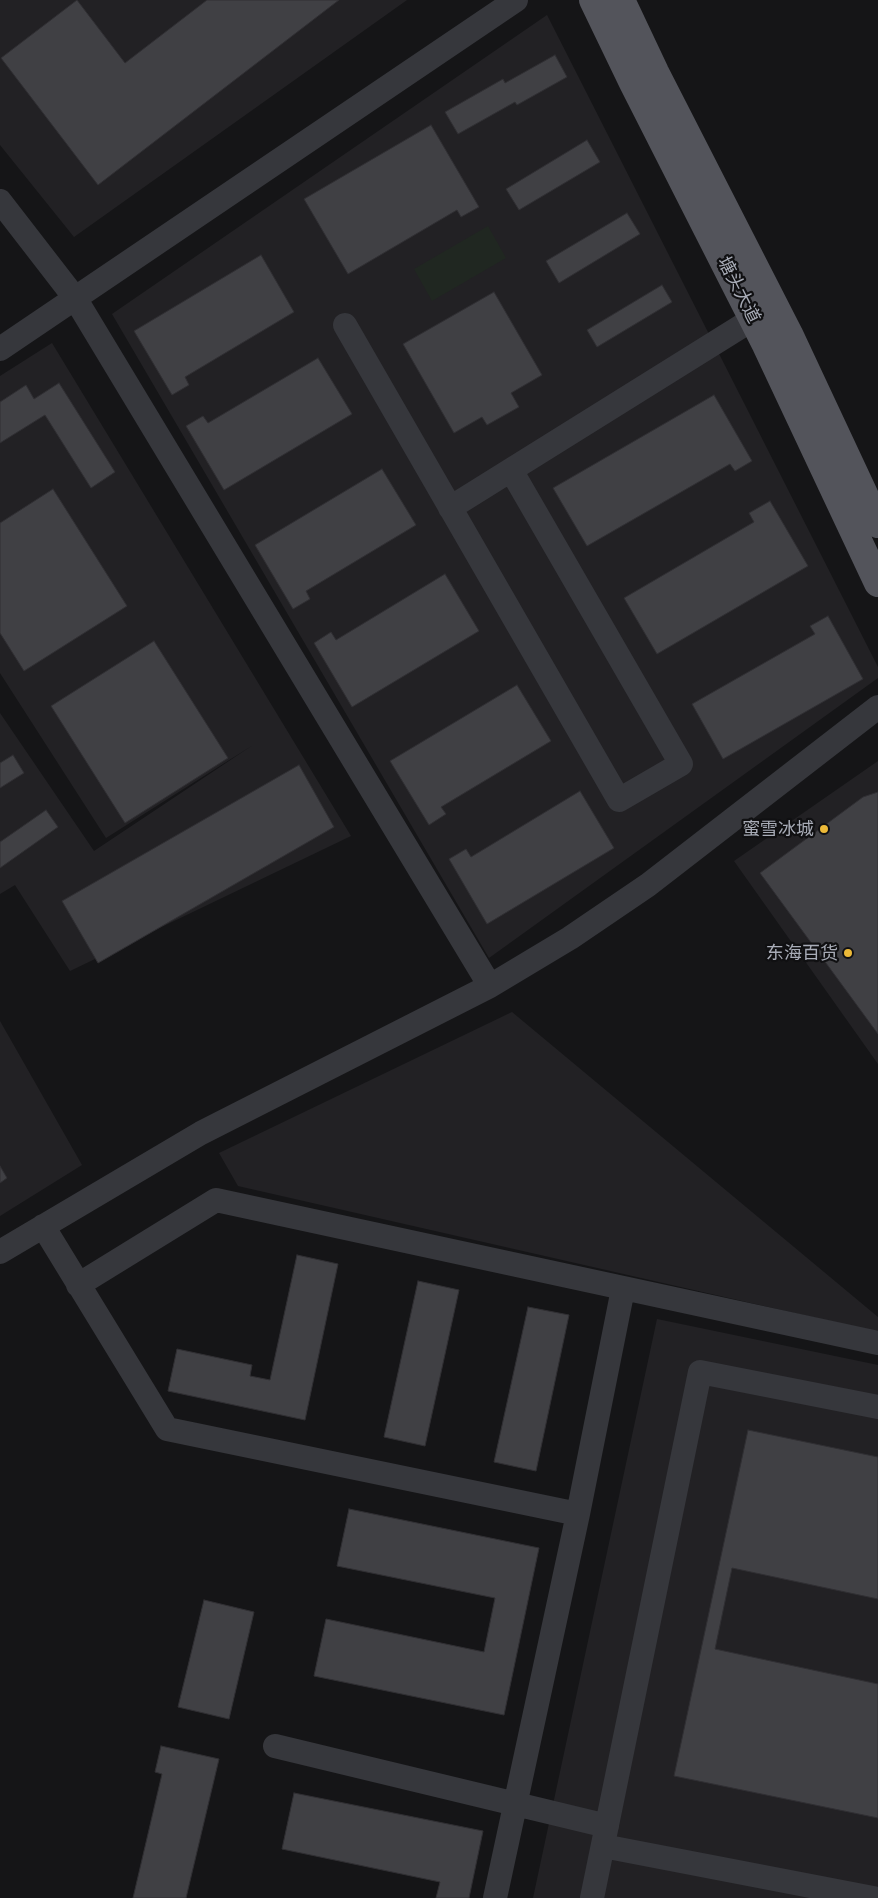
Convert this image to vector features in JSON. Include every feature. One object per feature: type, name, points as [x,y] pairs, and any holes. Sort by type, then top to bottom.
[{"type":"main road","name":"塘头大道","points":[[593,0],[633,83],[764,313],[878,524]]},
{"type":"main road","name":"塘头大道","points":[[621,0],[764,313],[878,583]]},
{"type":"street","points":[[0,349],[516,0]]},
{"type":"street","points":[[0,201],[75,298],[490,986]]},
{"type":"street","points":[[450,508],[764,313]]},
{"type":"street","points":[[345,325],[619,800],[681,764],[511,470]]},
{"type":"street","points":[[0,1252],[201,1133],[490,986],[570,938],[648,885],[878,708]]},
{"type":"street","points":[[78,1285],[216,1200],[878,1343]]},
{"type":"street","points":[[43,1226],[167,1429],[578,1514]]},
{"type":"street","points":[[495,1898],[578,1514],[623,1289]]},
{"type":"street","points":[[592,1898],[700,1372],[878,1407]]},
{"type":"street","points":[[275,1746],[516,1804],[605,1836],[872,1898]]},
{"type":"shaded area","points":[[0,0],[407,0],[74,237],[0,145]]},
{"type":"shaded area","points":[[547,15],[878,667],[878,678],[489,958],[112,314]]},
{"type":"shaded area","points":[[488,226],[506,258],[432,301],[414,269]]},
{"type":"shaded area","points":[[52,343],[351,836],[70,971],[15,885],[0,894],[0,713],[94,851],[253,745],[106,838],[0,673],[0,376]]},
{"type":"shaded area","name":"东海百货","points":[[878,761],[878,1064],[734,861]]},
{"type":"shaded area","points":[[512,1012],[878,1317],[878,1332],[238,1186],[219,1153]]},
{"type":"shaded area","points":[[0,1021],[82,1165],[0,1216]]},
{"type":"shaded area","points":[[657,1319],[878,1365],[878,1898],[533,1898]]},
{"type":"building","points":[[77,0],[125,63],[207,0],[339,0],[98,185],[1,58]]},
{"type":"building","points":[[555,55],[567,77],[517,105],[515,102],[458,134],[445,112],[503,79],[505,83]]},
{"type":"building","points":[[431,125],[479,207],[461,217],[457,210],[348,274],[304,199]]},
{"type":"building","points":[[587,140],[600,162],[519,210],[506,189]]},
{"type":"building","points":[[627,213],[640,234],[559,283],[546,261]]},
{"type":"building","points":[[261,255],[294,312],[185,377],[189,385],[172,395],[134,331]]},
{"type":"building","points":[[662,285],[672,302],[597,347],[587,330]]},
{"type":"building","points":[[494,292],[542,375],[511,393],[519,407],[487,425],[482,417],[454,433],[403,344]]},
{"type":"building","points":[[318,358],[352,414],[224,490],[186,426],[203,416],[208,423]]},
{"type":"building","points":[[59,383],[115,472],[91,488],[45,415],[0,443],[0,402],[26,385],[34,399]]},
{"type":"building","points":[[714,395],[752,461],[735,471],[730,464],[587,546],[553,488]]},
{"type":"building","points":[[382,469],[416,525],[306,591],[310,599],[293,609],[255,545]]},
{"type":"building","points":[[53,489],[127,606],[24,671],[0,633],[0,523]]},
{"type":"building","points":[[770,501],[808,566],[657,654],[624,598],[754,522],[749,513]]},
{"type":"building","points":[[445,574],[479,631],[352,707],[314,643],[331,632],[336,640]]},
{"type":"building","points":[[828,616],[863,679],[723,759],[692,704],[815,634],[810,626]]},
{"type":"building","points":[[154,641],[228,758],[125,823],[51,706]]},
{"type":"building","points":[[517,685],[551,741],[441,807],[446,814],[429,825],[390,761]]},
{"type":"building","points":[[13,755],[24,773],[0,788],[0,763]]},
{"type":"building","points":[[299,765],[334,827],[98,963],[62,901]]},
{"type":"building","points":[[580,791],[614,848],[487,924],[449,859],[466,849],[471,857]]},
{"type":"building","name":"东海百货","points":[[878,792],[878,1034],[760,873],[863,797]]},
{"type":"building","points":[[46,810],[58,827],[0,868],[0,842]]},
{"type":"building","points":[[0,1166],[7,1178],[0,1183]]},
{"type":"building","points":[[297,1255],[338,1264],[305,1420],[168,1391],[177,1349],[252,1365],[250,1376],[270,1380]]},
{"type":"building","points":[[418,1281],[459,1290],[425,1446],[384,1437]]},
{"type":"building","points":[[528,1307],[569,1315],[536,1471],[494,1462]]},
{"type":"building","points":[[748,1430],[878,1457],[878,1599],[732,1568],[715,1649],[878,1684],[878,1818],[674,1776]]},
{"type":"building","points":[[349,1509],[539,1548],[504,1715],[314,1676],[326,1619],[484,1652],[495,1598],[337,1566]]},
{"type":"building","points":[[204,1600],[254,1612],[229,1719],[178,1707]]},
{"type":"building","points":[[161,1746],[219,1759],[186,1898],[133,1898],[162,1774],[155,1772]]},
{"type":"building","points":[[294,1793],[483,1831],[469,1898],[436,1898],[440,1882],[282,1849]]},
{"type":"place","name":"蜜雪冰城","points":[[824,829]]},
{"type":"place","name":"东海百货","points":[[848,953]]}]
